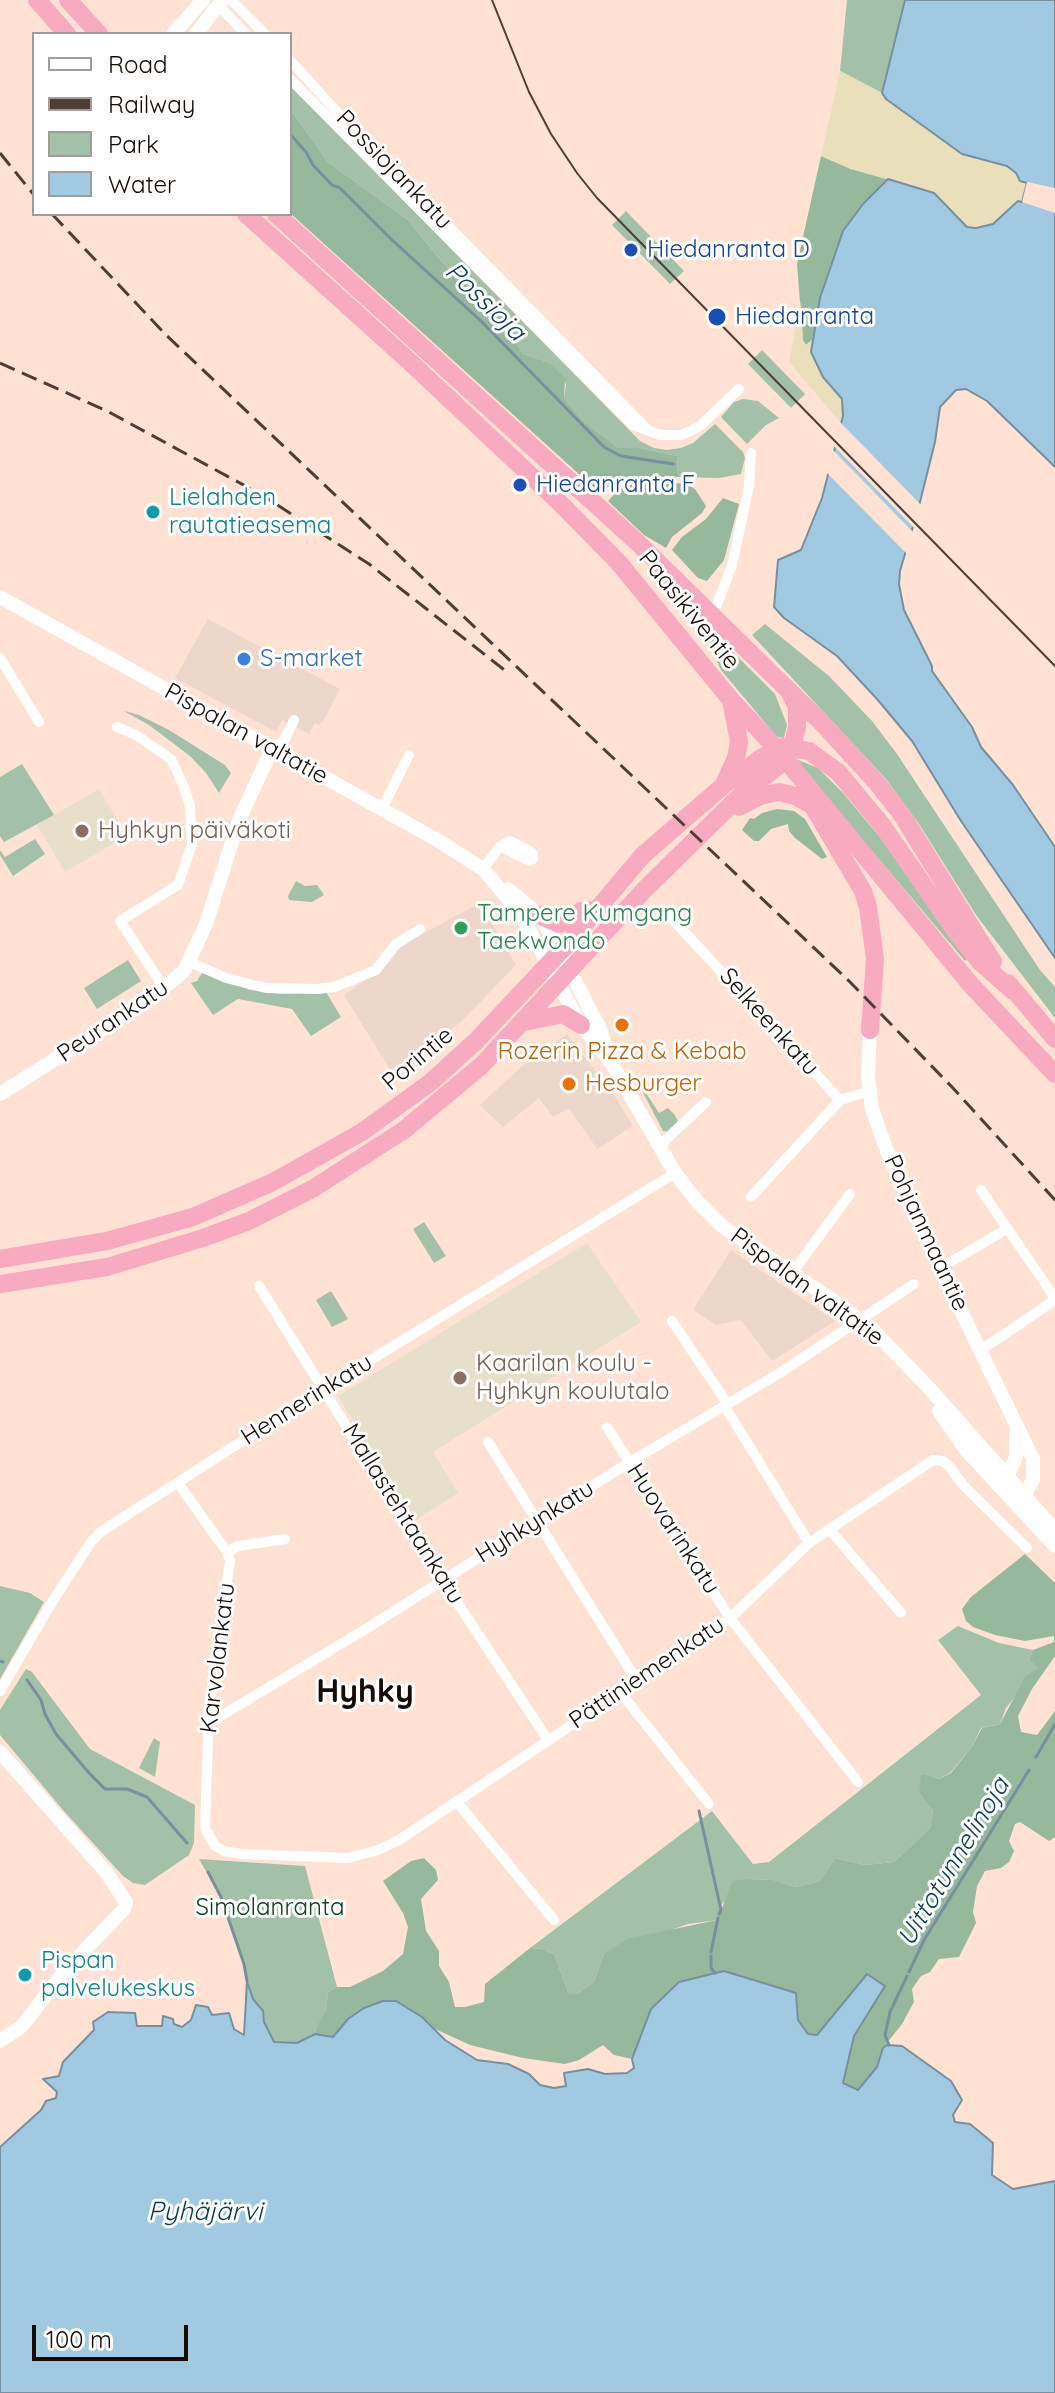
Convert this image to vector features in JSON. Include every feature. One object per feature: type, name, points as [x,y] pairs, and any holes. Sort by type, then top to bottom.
[{"type":"highway","points":[[37,0],[65,32]]},
{"type":"highway","points":[[68,0],[97,32]]},
{"type":"highway","name":"Paasikiventie","points":[[248,216],[410,362],[592,535],[657,607],[731,700],[785,752],[804,784],[971,985],[1055,1074]]},
{"type":"highway","name":"Paasikiventie","points":[[278,216],[637,542],[789,690],[877,783],[902,815],[1013,991],[1055,1039]]},
{"type":"highway","points":[[789,690],[797,707],[797,727],[785,752],[809,751],[838,772],[882,825],[956,932],[980,962],[1013,991]]},
{"type":"highway","points":[[724,785],[738,750],[731,700]]},
{"type":"highway","name":"Porintie","points":[[0,1259],[36,1255],[155,1229],[193,1217],[262,1188],[335,1149],[394,1111],[456,1061],[494,1023],[555,958],[643,855],[724,785],[785,752]]},
{"type":"highway","name":"Porintie","points":[[0,1284],[119,1264],[191,1242],[249,1221],[314,1188],[374,1151],[462,1084],[492,1056],[645,889],[785,752]]},
{"type":"highway","points":[[804,784],[812,805],[863,891],[868,907],[875,946],[870,1030]]},
{"type":"highway","points":[[721,816],[760,796],[776,792],[795,796],[840,825]]},
{"type":"highway","points":[[539,915],[559,924],[581,911],[597,910]]},
{"type":"highway","points":[[524,1022],[563,1014],[581,1025]]},
{"type":"main road","points":[[175,32],[203,0]]},
{"type":"main road","points":[[198,32],[221,1]]},
{"type":"main road","name":"Pispalan valtatie","points":[[0,597],[382,809],[486,872],[539,915],[581,1025],[612,1064],[675,1173],[711,1216],[859,1319],[929,1388],[1055,1530]]},
{"type":"main road","name":"Peurankatu","points":[[0,1094],[165,989],[180,975],[190,962],[206,924],[239,820],[272,749]]},
{"type":"main road","name":"Pispalan valtatie","points":[[486,872],[555,958]]},
{"type":"main road","name":"Pispalan valtatie","points":[[564,977],[600,1029],[612,1064]]},
{"type":"main road","name":"Pohjanmaantie","points":[[870,1030],[872,1109],[887,1151],[940,1268],[1033,1459],[1033,1480],[1024,1495]]},
{"type":"main road","points":[[929,1388],[941,1414],[966,1450],[1055,1546]]},
{"type":"main road","points":[[1007,1476],[1016,1457],[1016,1429]]},
{"type":"main road","points":[[0,1752],[126,1898],[124,1909],[64,1972],[22,2026],[0,2041]]},
{"type":"street","points":[[221,1],[244,32]]},
{"type":"street","points":[[221,1],[262,32]]},
{"type":"street","name":"Possiojankatu","points":[[292,62],[649,431]]},
{"type":"street","name":"Possiojankatu","points":[[292,81],[614,407],[633,425],[649,431]]},
{"type":"street","points":[[649,431],[670,436],[690,432],[739,389]]},
{"type":"street","points":[[713,615],[732,565],[749,486],[751,453]]},
{"type":"street","points":[[0,658],[39,722]]},
{"type":"street","points":[[272,749],[285,739],[294,720]]},
{"type":"street","points":[[117,727],[136,735],[171,759],[190,806],[192,844],[178,885],[120,921],[165,989]]},
{"type":"street","points":[[382,809],[409,755]]},
{"type":"street","points":[[486,872],[500,846]]},
{"type":"street","name":"Selkeenkatu","points":[[664,910],[840,1100]]},
{"type":"street","points":[[190,962],[226,978],[266,988],[303,991],[334,987],[376,970],[395,945],[420,929]]},
{"type":"street","points":[[751,1197],[840,1100],[870,1091]]},
{"type":"street","points":[[659,1146],[706,1102]]},
{"type":"street","name":"Hennerinkatu","points":[[0,1691],[91,1542],[118,1519],[675,1173]]},
{"type":"street","points":[[981,1190],[1055,1299],[981,1350]]},
{"type":"street","points":[[792,1273],[850,1194]]},
{"type":"street","points":[[940,1268],[1007,1229]]},
{"type":"street","name":"Hyhkynkatu","points":[[209,1723],[630,1462],[783,1371],[914,1284]]},
{"type":"street","name":"Mallastehtaankatu","points":[[259,1286],[443,1580],[548,1740]]},
{"type":"street","points":[[672,1321],[809,1543]]},
{"type":"street","name":"Huovarinkatu","points":[[607,1427],[730,1618],[858,1782]]},
{"type":"street","points":[[488,1442],[637,1681]]},
{"type":"street","name":"Pättiniemenkatu","points":[[215,1846],[241,1854],[316,1859],[354,1857],[399,1840],[730,1618],[809,1543],[933,1460],[943,1461],[949,1466],[973,1496],[1027,1548]]},
{"type":"street","name":"Karvolankatu","points":[[178,1483],[230,1560],[209,1723],[205,1828],[215,1846]]},
{"type":"street","points":[[830,1530],[901,1613]]},
{"type":"street","points":[[227,1552],[238,1546],[285,1539]]},
{"type":"street","points":[[621,1693],[709,1804]]},
{"type":"street","points":[[456,1801],[554,1920]]},
{"type":"shaded area","points":[[208,619],[340,689],[323,722],[319,725],[315,723],[309,734],[282,720],[276,732],[175,678]]},
{"type":"shaded area","name":"Hyhkyn päiväkoti","points":[[99,789],[127,836],[65,872],[37,825]]},
{"type":"shaded area","points":[[480,903],[516,965],[460,1023],[391,1071],[344,995],[388,964],[402,945]]},
{"type":"shaded area","points":[[567,1034],[612,1092],[633,1126],[597,1149],[569,1108],[553,1117],[539,1098],[503,1127],[480,1105],[520,1068]]},
{"type":"shaded area","name":"Kaarilan koulu - Hyhkyn koulutalo","points":[[587,1243],[641,1322],[433,1452],[458,1493],[413,1522],[338,1396]]},
{"type":"shaded area","points":[[731,1250],[835,1321],[772,1361],[741,1320],[716,1325],[693,1310]]},
{"type":"green space","points":[[847,0],[905,0],[882,93],[840,71]]},
{"type":"green space","points":[[292,87],[640,441],[654,448],[681,448],[693,443],[715,424],[743,452],[745,458],[741,474],[719,478],[678,477],[677,456],[640,448],[619,448],[583,421],[564,398],[566,384],[548,362],[523,354],[508,328],[441,261],[408,220],[328,162],[292,112]]},
{"type":"green space","points":[[292,112],[328,162],[408,220],[441,261],[508,328],[523,354],[548,362],[565,378],[564,398],[583,421],[619,448],[640,448],[677,456],[678,477],[626,479],[614,482],[601,494],[292,215]]},
{"type":"green space","points":[[821,156],[851,169],[888,179],[863,204],[843,231],[820,298],[812,340],[806,345],[803,341],[797,264]]},
{"type":"green space","points":[[626,211],[684,271],[670,284],[612,225]]},
{"type":"green space","points":[[762,350],[805,394],[791,408],[748,364]]},
{"type":"green space","points":[[743,399],[758,401],[779,418],[766,425],[747,444],[721,417],[734,402]]},
{"type":"green space","points":[[685,483],[695,489],[706,506],[702,513],[672,537],[666,548],[644,535],[608,501],[618,490],[629,485]]},
{"type":"green space","points":[[723,498],[739,504],[724,560],[707,581],[698,578],[672,550],[682,537],[706,519]]},
{"type":"green space","points":[[765,624],[829,676],[872,721],[897,754],[1040,970],[1055,987],[1055,1018],[976,915],[919,824],[886,779],[752,635]]},
{"type":"green space","points":[[717,636],[775,694],[787,725],[784,738],[777,737],[721,670],[711,649],[712,640]]},
{"type":"green space","points":[[124,711],[169,730],[225,765],[231,773],[219,793],[190,756],[149,725]]},
{"type":"green space","points":[[797,762],[818,768],[898,859],[968,958],[965,961]]},
{"type":"green space","points":[[22,764],[54,815],[4,842],[0,836],[0,777]]},
{"type":"green space","points":[[777,809],[794,811],[805,819],[827,857],[822,859],[795,838],[788,824],[771,829],[759,841],[754,841],[742,830],[750,818]]},
{"type":"green space","points":[[35,839],[45,854],[13,876],[0,850],[5,857]]},
{"type":"green space","points":[[296,881],[305,886],[317,885],[324,895],[312,902],[289,900]]},
{"type":"green space","points":[[128,960],[141,981],[97,1009],[84,988]]},
{"type":"green space","points":[[202,973],[250,990],[282,994],[326,992],[341,1017],[311,1036],[292,1009],[238,999],[213,1015],[191,983],[197,981]]},
{"type":"green space","points":[[633,1073],[659,1113],[668,1108],[674,1114],[678,1121],[674,1130],[663,1131]]},
{"type":"green space","points":[[424,1222],[446,1256],[434,1263],[413,1229]]},
{"type":"green space","points":[[331,1291],[348,1319],[332,1327],[316,1300]]},
{"type":"green space","points":[[1025,1554],[1055,1583],[1055,1656],[1018,1716],[1021,1732],[1037,1735],[1055,1711],[1055,1837],[1049,1841],[1020,1822],[1015,1824],[1009,1841],[1014,1851],[1009,1862],[1001,1868],[985,1871],[977,1886],[973,1912],[976,1923],[959,1957],[939,1959],[930,1972],[921,1976],[912,1989],[914,2002],[902,2024],[883,2048],[871,2077],[858,2090],[843,2082],[854,2036],[885,1986],[818,2035],[808,2034],[798,2020],[796,1993],[724,1971],[679,1982],[651,2009],[632,2059],[614,2055],[603,2045],[579,2060],[565,2064],[523,2058],[470,2045],[433,2028],[422,2017],[333,2037],[315,2034],[326,2011],[328,1992],[337,1987],[350,1987],[383,1971],[403,1954],[408,1927],[383,1881],[411,1861],[424,1858],[436,1870],[438,1880],[421,1899],[426,1931],[439,1951],[439,1966],[449,1982],[455,2007],[484,2002],[485,1984],[530,1948],[554,1954],[569,1994],[577,1994],[594,1982],[604,1954],[627,1939],[717,1920],[733,1881],[774,1880],[795,1887],[820,1881],[835,1858],[865,1865],[894,1862],[930,1828],[933,1811],[919,1793],[921,1776],[926,1774],[939,1779],[951,1773],[982,1728],[1000,1724],[1025,1677],[1038,1668],[1029,1660],[1033,1650],[1054,1642],[1054,1636],[1025,1641],[995,1635],[973,1627],[966,1621],[962,1609],[971,1597]]},
{"type":"green space","points":[[0,1586],[30,1593],[44,1602],[0,1679]]},
{"type":"green space","points":[[958,1626],[999,1643],[1033,1650],[1029,1660],[1038,1668],[1006,1708],[1000,1724],[981,1728],[973,1745],[951,1772],[939,1779],[926,1774],[919,1793],[933,1811],[930,1828],[894,1862],[865,1865],[835,1858],[820,1881],[795,1887],[774,1880],[748,1879],[722,1904],[718,1920],[688,1924],[604,1954],[594,1982],[577,1994],[569,1994],[554,1954],[530,1948],[712,1811],[753,1864],[769,1862],[981,1695],[938,1640]]},
{"type":"green space","points":[[26,1669],[32,1672],[90,1749],[195,1805],[194,1843],[189,1855],[145,1885],[133,1883],[63,1810],[0,1735],[0,1710]]},
{"type":"green space","points":[[154,1738],[160,1742],[155,1777],[139,1768]]},
{"type":"green space","name":"Simolanranta","points":[[199,1859],[305,1866],[337,1987],[328,1992],[326,2012],[315,2034],[297,2043],[274,2042],[264,2022],[263,2011],[253,1999],[221,1897]]},
{"type":"sand","points":[[840,71],[882,93],[962,154],[1007,166],[1020,181],[1027,182],[1022,202],[1018,201],[993,224],[967,227],[934,193],[851,169],[821,156]]},
{"type":"sand","points":[[801,301],[803,341],[806,345],[812,340],[813,359],[823,377],[842,399],[841,423],[789,362]]},
{"type":"water","points":[[905,0],[1055,0],[1055,467],[987,401],[966,389],[956,390],[940,407],[935,442],[899,584],[904,610],[932,671],[972,727],[981,747],[1013,785],[1055,847],[1055,958],[961,821],[912,741],[837,656],[784,618],[774,607],[778,560],[801,550],[822,498],[843,416],[842,399],[823,377],[811,352],[820,298],[843,231],[863,204],[888,179],[934,193],[967,227],[976,228],[993,224],[1018,201],[1022,202],[1027,183],[1020,181],[1007,166],[962,154],[882,93]]},
{"type":"water","name":"Pyhäjärvi","points":[[724,1971],[796,1993],[798,2020],[808,2034],[817,2035],[867,1974],[885,1986],[854,2036],[843,2083],[858,2090],[877,2067],[883,2048],[887,2045],[902,2046],[951,2081],[962,2100],[953,2115],[955,2122],[970,2124],[993,2143],[992,2175],[1013,2189],[1055,2181],[1055,2393],[0,2393],[0,2147],[41,2110],[46,2101],[56,2098],[57,2092],[43,2079],[59,2076],[63,2062],[94,2030],[93,2022],[108,2012],[135,2013],[137,2026],[162,2026],[163,2016],[173,2019],[174,2024],[182,2027],[191,2020],[196,2005],[208,2007],[212,2015],[229,2013],[234,2029],[244,2035],[247,1981],[253,1999],[263,2011],[264,2022],[274,2042],[297,2043],[315,2034],[333,2037],[348,2019],[364,2008],[383,2001],[396,2001],[422,2017],[445,2040],[477,2060],[508,2064],[529,2074],[540,2085],[554,2088],[566,2086],[564,2073],[588,2069],[605,2074],[627,2073],[634,2068],[632,2059],[651,2009],[679,1982]]},
{"type":"pier","points":[[1027,182],[1055,188],[1055,213],[1022,202]]},
{"type":"pier","points":[[838,420],[923,507],[915,529],[832,444]]},
{"type":"pier","points":[[831,448],[914,533],[908,555],[825,471]]},
{"type":"waterway","name":"Possioja","points":[[292,136],[332,185],[340,188],[480,320],[604,447],[621,456],[673,464]]},
{"type":"waterway","points":[[27,1680],[41,1700],[56,1734],[89,1773],[105,1789],[127,1789],[147,1797],[187,1843]]},
{"type":"waterway","name":"Uittotunnelinoja","points":[[1036,1757],[1055,1724]]},
{"type":"waterway","name":"Uittotunnelinoja","points":[[909,1972],[924,1940],[1029,1770]]},
{"type":"waterway","points":[[699,1811],[721,1910],[719,1914]]},
{"type":"waterway","points":[[208,1872],[221,1897],[247,1981]]},
{"type":"waterway","points":[[711,1952],[718,1918]]},
{"type":"waterway","points":[[711,1956],[711,1968],[715,1973]]},
{"type":"waterway","name":"Uittotunnelinoja","points":[[889,2045],[885,2035],[890,2012],[907,1976]]},
{"type":"tram line","points":[[492,0],[529,92],[551,134],[597,198],[1055,666]]},
{"type":"railway","points":[[0,153],[32,193]]},
{"type":"railway","points":[[54,216],[166,335],[850,982],[1055,1200]]},
{"type":"railway","points":[[0,363],[107,411],[262,495],[369,564],[507,672]]},
{"type":"place","name":"Hiedanranta D","points":[[631,250]]},
{"type":"place","name":"Hiedanranta","points":[[717,317]]},
{"type":"place","name":"Hiedanranta F","points":[[520,485]]},
{"type":"place","name":"Lielahden rautatieasema","points":[[153,512]]},
{"type":"place","name":"S-market","points":[[244,659]]},
{"type":"place","name":"Hyhkyn päiväkoti","points":[[82,831]]},
{"type":"place","name":"Tampere Kumgang Taekwondo","points":[[461,928]]},
{"type":"place","name":"Rozerin Pizza & Kebab","points":[[622,1025]]},
{"type":"place","name":"Hesburger","points":[[569,1084]]},
{"type":"place","name":"Kaarilan koulu - Hyhkyn koulutalo","points":[[460,1378]]},
{"type":"place","name":"Pispan palvelukeskus","points":[[25,1975]]},
{"type":"district","name":"Hyhky","points":[[365,1692]]}]
